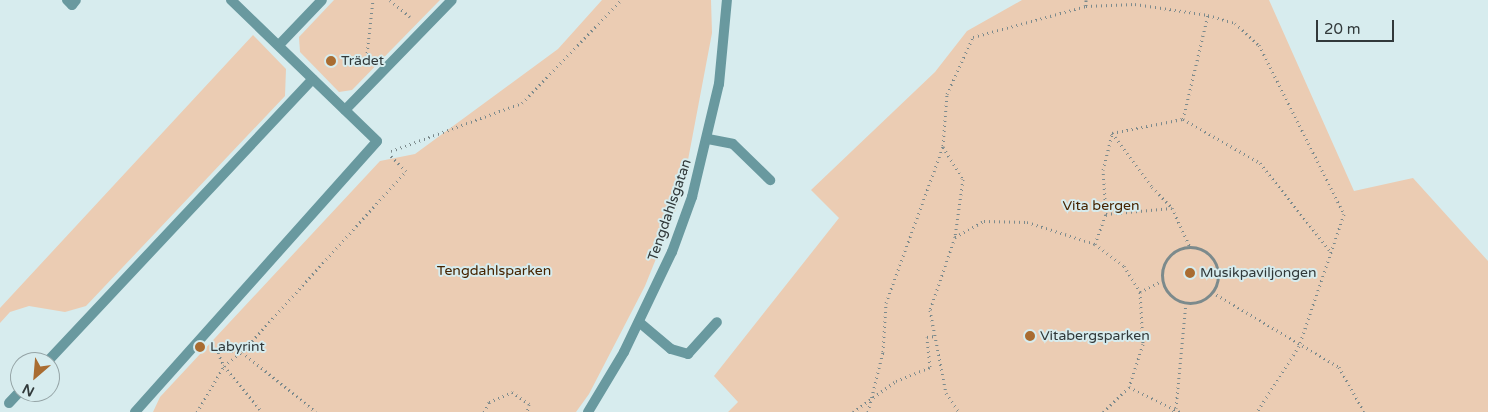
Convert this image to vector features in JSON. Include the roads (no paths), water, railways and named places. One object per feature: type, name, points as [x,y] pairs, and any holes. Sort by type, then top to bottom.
[{"type":"street","points":[[134,412],[377,141],[231,0]]},
{"type":"street","points":[[279,45],[322,0]]},
{"type":"street","points":[[345,110],[452,0]]},
{"type":"street","name":"Tengdahlsgatan","points":[[588,412],[639,322],[672,252],[692,197],[708,139],[718,84],[727,0]]},
{"type":"street","points":[[56,352],[313,79]]},
{"type":"street","points":[[708,139],[733,144],[770,180]]},
{"type":"street","points":[[639,322],[671,349],[688,354],[717,322]]},
{"type":"place","name":"Trädet","points":[[331,61]]},
{"type":"place","name":"Musikpaviljongen","points":[[1190,273]]},
{"type":"place","name":"Vitabergsparken","points":[[1030,336]]},
{"type":"place","name":"Labyrint","points":[[200,347]]},
{"type":"park label","name":"Vita bergen","points":[[1101,206]]},
{"type":"park label","name":"Tengdahlsparken","points":[[494,271]]}]
